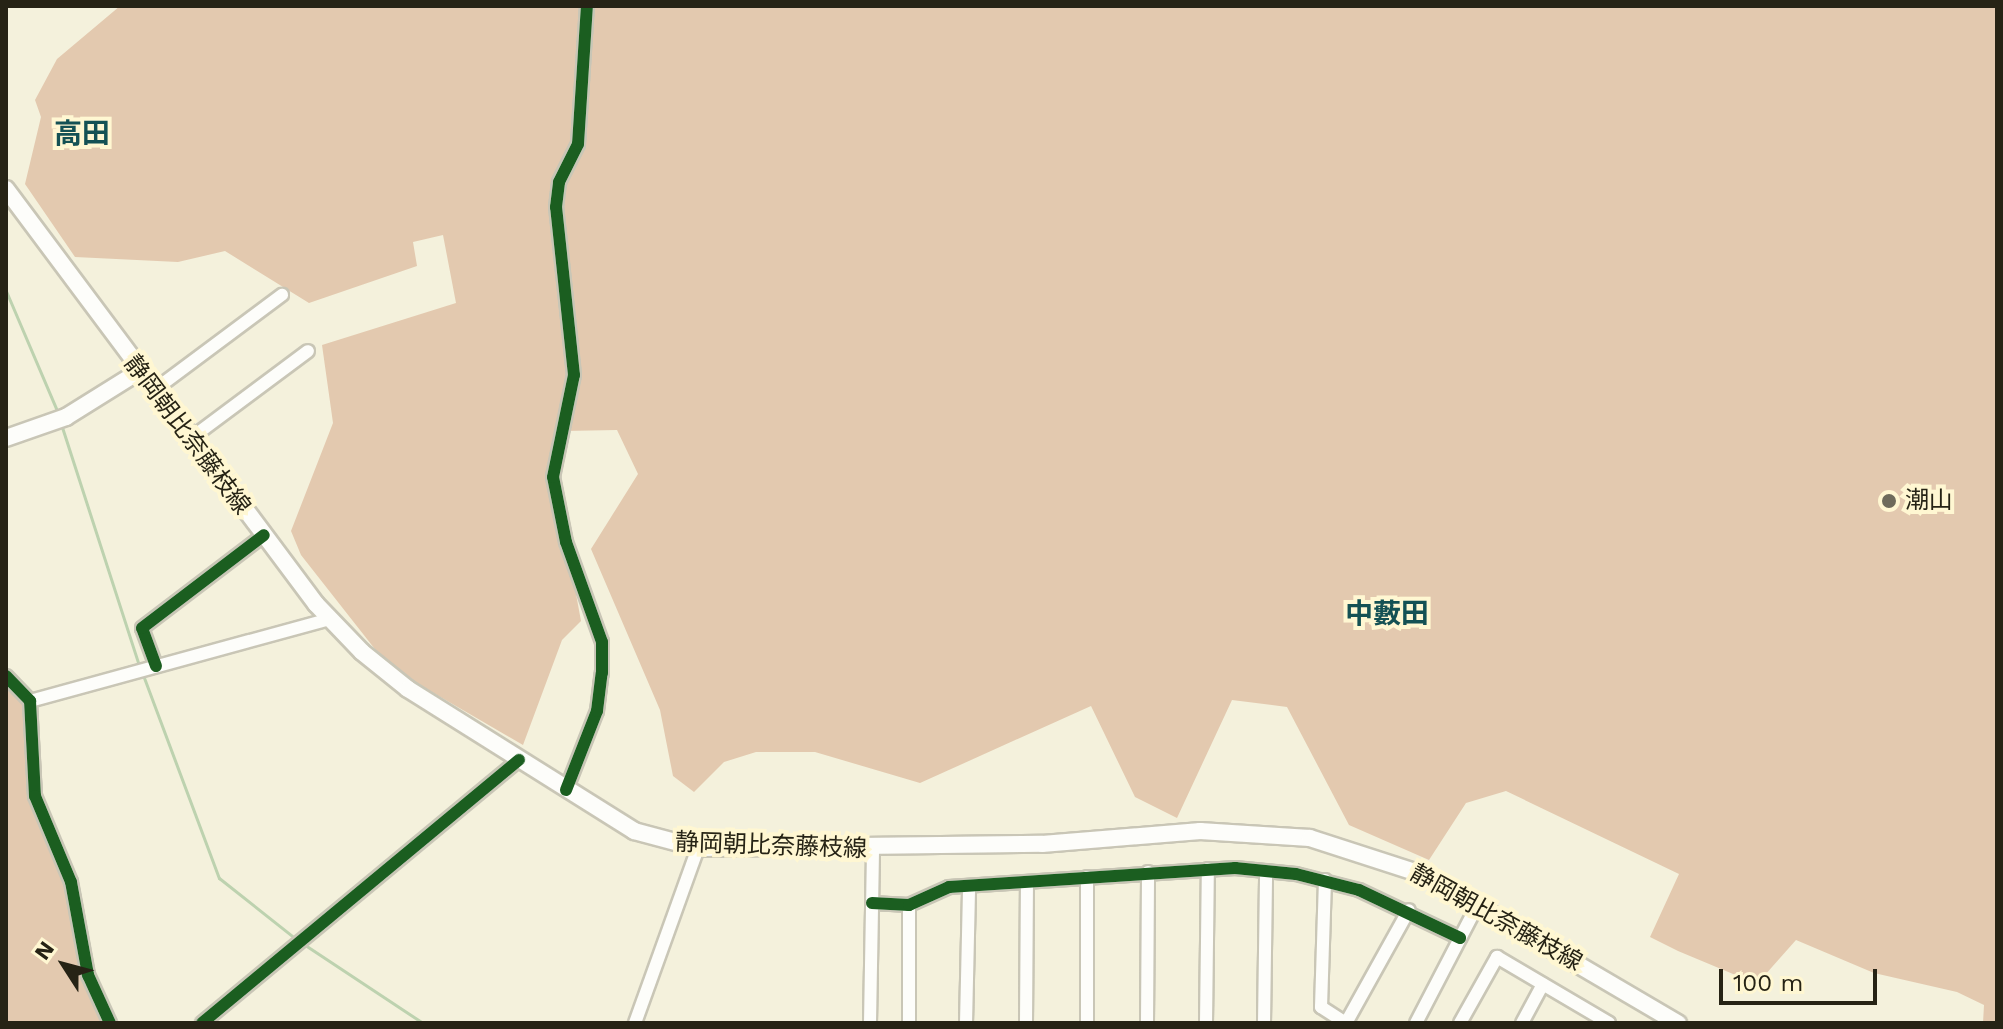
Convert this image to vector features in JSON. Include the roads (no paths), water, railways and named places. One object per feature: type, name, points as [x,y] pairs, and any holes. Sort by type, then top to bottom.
[{"type":"main road","name":"静岡朝比奈藤枝線","points":[[6,189],[138,372],[330,619],[408,689],[634,831],[698,848],[873,850],[1267,832],[1402,865],[1478,904],[1678,1023]]},
{"type":"main road","points":[[6,438],[66,417],[138,372]]},
{"type":"street","points":[[566,790],[597,711],[602,673],[602,642],[566,542],[553,477],[574,375],[556,207],[559,182],[578,144],[587,6]]},
{"type":"street","points":[[153,391],[282,295]]},
{"type":"street","points":[[190,439],[308,351]]},
{"type":"street","points":[[151,666],[142,628],[264,535]]},
{"type":"street","points":[[30,701],[330,619]]},
{"type":"street","points":[[6,676],[30,701],[35,796],[71,882],[88,975],[110,1023]]},
{"type":"street","points":[[202,1023],[286,958],[519,760]]},
{"type":"street","points":[[635,1023],[698,848]]},
{"type":"street","points":[[870,1023],[873,850]]},
{"type":"street","points":[[872,903],[909,905],[949,887],[1027,885],[1148,872],[1208,869],[1266,871],[1325,880],[1409,910],[1460,938]]},
{"type":"street","points":[[1206,1023],[1208,869]]},
{"type":"street","points":[[1264,1023],[1266,871]]},
{"type":"street","points":[[1147,1023],[1148,872]]},
{"type":"street","points":[[1087,877],[1087,1023]]},
{"type":"street","points":[[1325,880],[1321,1007],[1346,1023],[1409,910]]},
{"type":"street","points":[[1026,1023],[1027,885]]},
{"type":"street","points":[[966,1023],[969,886]]},
{"type":"street","points":[[1416,1023],[1478,904]]},
{"type":"street","points":[[909,905],[909,1023]]},
{"type":"street","points":[[1460,1023],[1497,957],[1609,1023]]},
{"type":"street","points":[[1522,1023],[1543,984]]},
{"type":"waterway","points":[[6,291],[58,413]]},
{"type":"waterway","points":[[61,424],[140,668]]},
{"type":"waterway","points":[[143,675],[219,878],[296,939]]},
{"type":"waterway","points":[[302,943],[423,1023]]},
{"type":"place","name":"潮山","points":[[1889,501]]},
{"type":"district","name":"高田","points":[[82,134]]},
{"type":"district","name":"中藪田","points":[[1387,614]]}]
